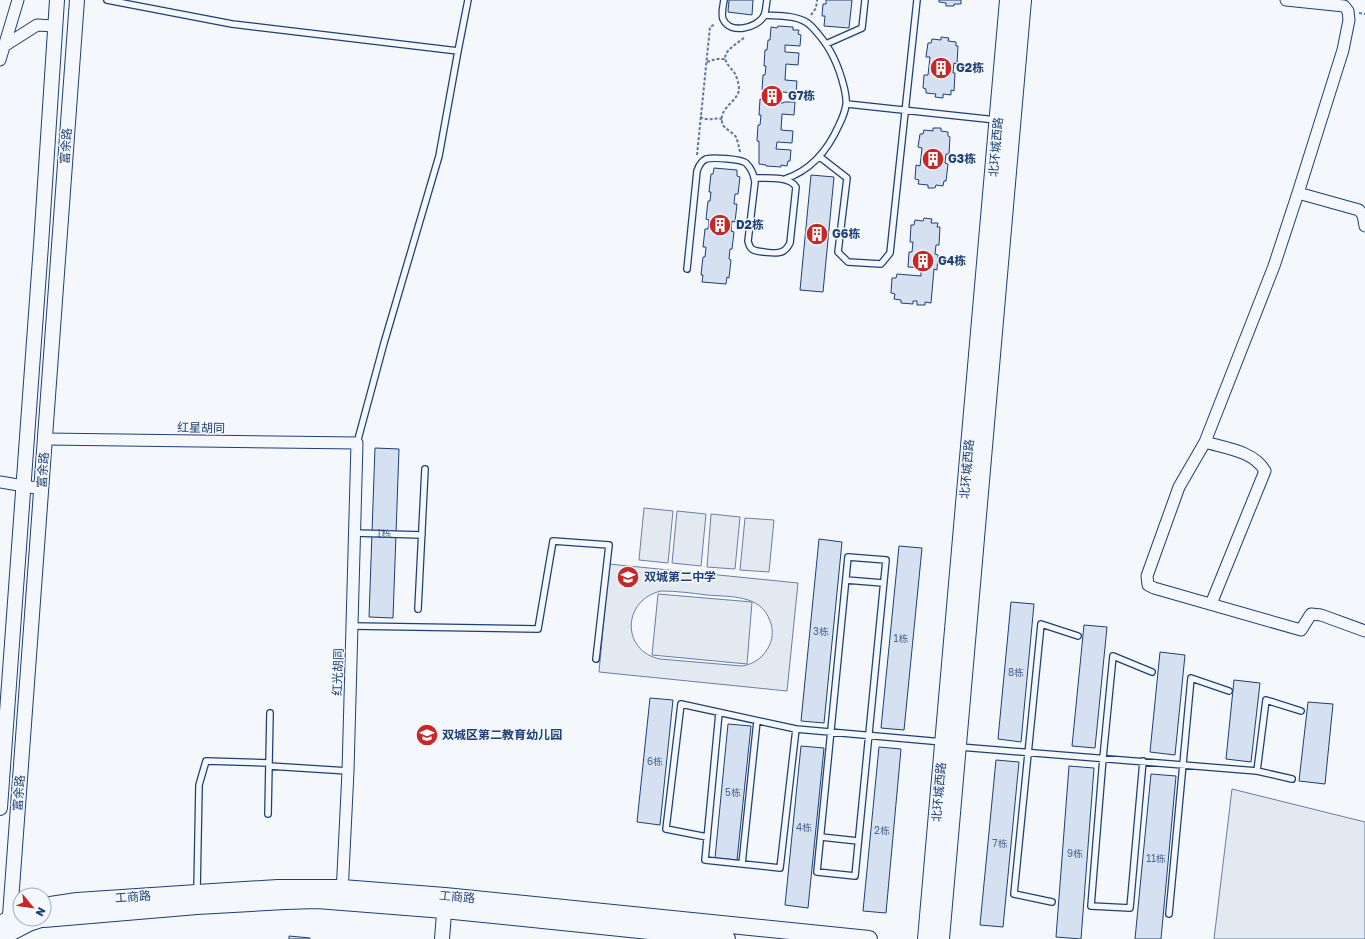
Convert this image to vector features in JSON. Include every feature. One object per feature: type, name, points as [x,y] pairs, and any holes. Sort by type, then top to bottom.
[{"type":"main road","name":"北环城西路","points":[[1005,121],[1008,0]]},
{"type":"main road","name":"北环城西路","points":[[926,939],[950,744],[1005,121],[1023,0]]},
{"type":"main road","name":"北环城西路","points":[[941,939],[950,744]]},
{"type":"main road","name":"工商路","points":[[52,905],[77,901],[278,888],[342,895],[869,939]]},
{"type":"main road","name":"工商路","points":[[52,918],[198,906],[317,900],[342,895]]},
{"type":"main road","name":"工商路","points":[[445,903],[727,939]]},
{"type":"street","points":[[0,60],[18,0]]},
{"type":"street","name":"富余路","points":[[0,808],[3,739],[24,486],[56,0]]},
{"type":"street","name":"富余路","points":[[8,928],[46,439],[77,0]]},
{"type":"street","points":[[1286,0],[1344,6],[1348,11],[1349,20],[1343,50],[1274,266],[1205,442],[1179,487],[1147,576],[1148,585],[1301,630],[1311,614],[1321,615],[1365,631]]},
{"type":"street","points":[[4,46],[37,26],[54,26]]},
{"type":"street","points":[[1298,193],[1359,210],[1363,215],[1365,226]]},
{"type":"street","name":"红星胡同","points":[[46,439],[357,443]]},
{"type":"street","points":[[1205,442],[1255,459],[1261,464],[1265,471],[1211,604]]},
{"type":"street","name":"红光胡同","points":[[342,895],[348,771],[357,443]]},
{"type":"street","points":[[0,482],[42,489]]},
{"type":"street","points":[[442,939],[445,903]]},
{"type":"lane","points":[[107,0],[232,24],[458,51]]},
{"type":"lane","points":[[357,443],[384,342],[439,156],[468,0]]},
{"type":"lane","points":[[724,0],[722,15],[723,19],[726,23],[733,27],[742,29],[757,23],[764,14],[767,0]]},
{"type":"lane","points":[[826,44],[862,28],[865,0]]},
{"type":"lane","points":[[820,157],[847,178],[838,252],[848,262],[881,264],[890,254],[917,0]]},
{"type":"lane","points":[[764,14],[794,18],[806,22],[831,49],[838,66],[847,104],[830,146],[820,157],[803,170],[785,179]]},
{"type":"lane","points":[[847,104],[1005,121]]},
{"type":"lane","points":[[687,269],[697,171],[699,165],[708,158],[740,161],[746,163],[754,174],[748,241],[749,245],[751,249],[755,251],[777,253],[785,250],[790,243],[796,187],[794,183],[785,179],[754,178]]},
{"type":"lane","points":[[418,609],[425,469]]},
{"type":"lane","points":[[354,533],[422,535]]},
{"type":"lane","points":[[352,626],[538,629],[553,541],[609,545],[596,659]]},
{"type":"lane","points":[[848,557],[886,560],[883,583],[855,876],[817,872],[848,557]]},
{"type":"lane","points":[[846,580],[883,583]]},
{"type":"lane","points":[[1052,902],[1014,894],[1040,624],[1078,636]]},
{"type":"lane","points":[[1144,761],[1130,908],[1091,906],[1113,656],[1152,672]]},
{"type":"lane","points":[[1169,914],[1191,678],[1229,690]]},
{"type":"lane","points":[[1257,771],[1266,700],[1301,711]]},
{"type":"lane","points":[[707,837],[666,829],[681,704],[796,729],[1027,752],[1257,771],[1292,779]]},
{"type":"lane","points":[[268,814],[270,713]]},
{"type":"lane","points":[[719,713],[705,860],[780,868],[796,729]]},
{"type":"lane","points":[[742,864],[757,721]]},
{"type":"lane","points":[[197,893],[199,785],[206,762],[348,771]]},
{"type":"lane","points":[[821,837],[858,840]]},
{"type":"path","points":[[806,22],[816,8],[817,0]]},
{"type":"path","points":[[703,161],[696,154],[710,27],[723,19]]},
{"type":"path","points":[[740,161],[736,138],[724,127],[722,123],[723,112],[736,97],[738,90],[736,77],[725,59],[727,52],[745,37],[749,27]]},
{"type":"path","points":[[706,62],[716,59],[725,59]]},
{"type":"path","points":[[700,117],[708,120],[716,118],[722,119]]},
{"type":"shaded area","points":[[644,508],[673,511],[668,563],[639,560]]},
{"type":"shaded area","points":[[677,511],[706,514],[701,566],[672,563]]},
{"type":"shaded area","points":[[711,514],[740,517],[735,569],[707,567]]},
{"type":"shaded area","points":[[745,518],[774,520],[769,572],[740,570]]},
{"type":"shaded area","points":[[609,564],[798,583],[787,691],[599,672]],"holes":[[[661,591],[734,597],[752,601],[766,612],[771,624],[772,635],[768,648],[759,659],[742,666],[660,659],[647,654],[638,646],[633,636],[631,625],[633,614],[639,604],[648,596]]]},
{"type":"shaded area","points":[[658,594],[752,602],[747,664],[652,655]]},
{"type":"shaded area","points":[[1232,789],[1365,822],[1365,939],[1214,939]]},
{"type":"building","points":[[729,0],[753,0],[752,15],[728,12]]},
{"type":"building","points":[[826,0],[852,0],[849,28],[824,26],[825,16],[822,16],[823,4],[826,4]]},
{"type":"building","points":[[939,0],[961,0],[961,4],[946,6],[946,3],[939,2]]},
{"type":"building","name":"G7栋","points":[[778,26],[793,27],[793,30],[799,30],[798,34],[801,35],[800,46],[785,45],[785,52],[799,53],[798,65],[786,64],[785,80],[797,81],[796,93],[781,92],[780,103],[795,102],[794,115],[782,114],[781,130],[793,131],[792,143],[777,142],[776,149],[791,150],[790,161],[788,161],[787,166],[781,165],[781,167],[759,164],[759,141],[757,141],[758,125],[760,125],[761,115],[759,115],[760,99],[763,100],[764,90],[762,90],[763,75],[765,75],[766,66],[764,66],[765,50],[767,50],[768,40],[770,40],[771,27],[777,28]]},
{"type":"building","name":"G2栋","points":[[941,37],[949,38],[948,41],[956,42],[956,46],[958,46],[957,64],[954,63],[953,73],[955,73],[954,91],[951,90],[951,95],[943,94],[943,98],[935,97],[936,94],[926,93],[926,89],[923,88],[924,75],[928,75],[930,57],[926,57],[928,43],[931,43],[932,39],[941,40]]},
{"type":"building","name":"G3栋","points":[[933,128],[941,128],[941,131],[948,132],[948,136],[950,137],[949,154],[946,154],[945,163],[948,164],[946,181],[944,181],[943,186],[936,185],[935,188],[928,188],[928,185],[918,184],[919,180],[915,179],[916,165],[920,166],[922,148],[918,147],[920,134],[923,134],[924,130],[933,131]]},
{"type":"building","name":"D2栋","points":[[714,168],[737,170],[737,176],[740,177],[738,194],[735,194],[734,204],[737,204],[735,222],[732,221],[731,231],[734,232],[732,249],[730,249],[729,259],[731,260],[729,278],[727,277],[726,284],[702,282],[703,275],[701,275],[706,247],[703,247],[705,229],[708,229],[709,220],[706,219],[708,201],[710,201],[711,192],[709,192],[711,174],[713,174]]},
{"type":"building","name":"G6栋","points":[[811,175],[834,177],[823,292],[800,290]]},
{"type":"building","name":"G4栋","points":[[924,218],[932,219],[931,223],[938,223],[937,227],[940,227],[939,245],[936,245],[935,254],[938,255],[937,270],[934,269],[931,303],[925,302],[925,305],[917,305],[917,301],[913,301],[913,304],[901,303],[901,300],[894,299],[895,294],[891,293],[892,278],[896,278],[897,274],[921,276],[921,268],[908,267],[909,252],[912,252],[913,242],[910,242],[911,225],[914,225],[915,220],[923,221]]},
{"type":"building","points":[[375,448],[399,449],[393,618],[369,617]]},
{"type":"building","points":[[819,539],[842,542],[824,723],[801,721]]},
{"type":"building","points":[[899,546],[922,548],[904,730],[881,728]]},
{"type":"building","points":[[1011,602],[1034,604],[1021,742],[998,739]]},
{"type":"building","points":[[1084,625],[1107,627],[1095,748],[1072,746]]},
{"type":"building","points":[[1160,652],[1185,655],[1175,755],[1150,752]]},
{"type":"building","points":[[1234,680],[1260,683],[1251,762],[1226,759]]},
{"type":"building","points":[[650,698],[673,700],[660,825],[637,822]]},
{"type":"building","points":[[1308,702],[1333,704],[1325,784],[1299,781]]},
{"type":"building","points":[[728,724],[751,726],[737,860],[715,858]]},
{"type":"building","points":[[801,746],[824,748],[808,908],[785,905]]},
{"type":"building","points":[[879,747],[901,749],[886,913],[863,911]]},
{"type":"building","points":[[996,760],[1019,762],[1003,927],[980,925]]},
{"type":"building","points":[[1069,766],[1094,768],[1081,939],[1056,937]]},
{"type":"building","points":[[1151,774],[1176,776],[1161,939],[1135,939]]},
{"type":"building","points":[[289,936],[310,938],[310,939],[289,939]]},
{"type":"place","name":"G2栋","points":[[941,68]]},
{"type":"place","name":"G7栋","points":[[772,96]]},
{"type":"place","name":"G3栋","points":[[933,159]]},
{"type":"place","name":"D2栋","points":[[720,225]]},
{"type":"place","name":"G6栋","points":[[817,234]]},
{"type":"place","name":"G4栋","points":[[923,261]]},
{"type":"place","name":"双城第二中学","points":[[628,577]]},
{"type":"place","name":"双城区第二教育幼儿园","points":[[427,735]]}]
